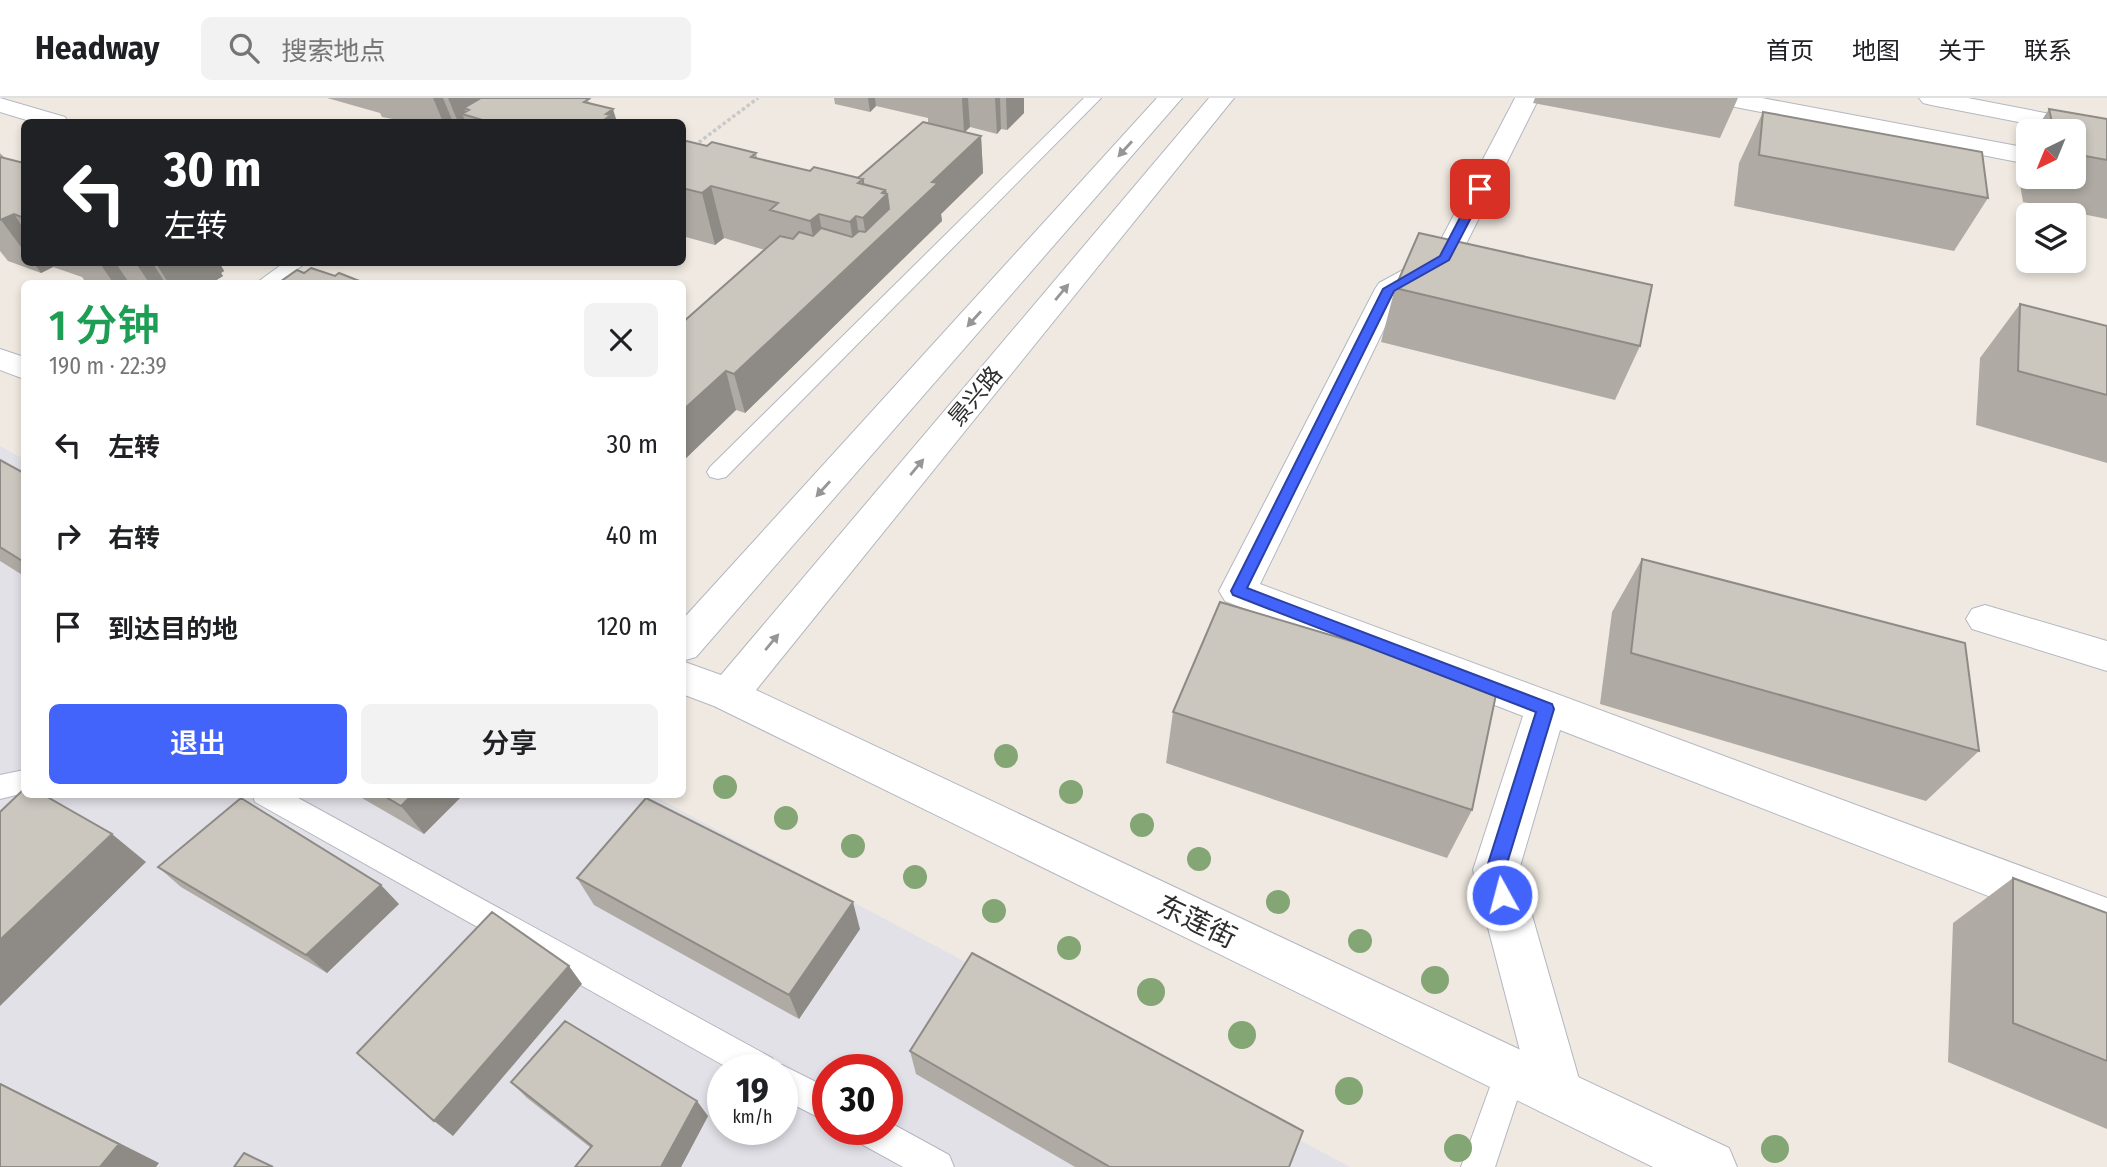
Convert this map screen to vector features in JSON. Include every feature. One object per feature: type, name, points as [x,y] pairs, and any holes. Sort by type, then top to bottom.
[{"type":"street","points":[[686,642],[1170,98]]},
{"type":"street","name":"景兴路","points":[[728,695],[1222,98]]},
{"type":"street","points":[[1527,98],[1445,258],[1389,289],[1238,591],[2107,920]]},
{"type":"street","points":[[1725,98],[2016,154]]},
{"type":"street","points":[[1931,98],[2107,132]]},
{"type":"street","points":[[0,104],[47,119]]},
{"type":"street","points":[[1984,619],[2107,656]]},
{"type":"street","name":"东莲街","points":[[686,679],[728,695],[1710,1167]]},
{"type":"street","points":[[1546,709],[1496,870],[1557,1093]]},
{"type":"lane","points":[[718,472],[1093,98]]},
{"type":"lane","points":[[270,280],[292,266]]},
{"type":"lane","points":[[0,787],[21,783]]},
{"type":"lane","points":[[271,798],[734,1054]]},
{"type":"lane","points":[[1478,1167],[1510,1073]]},
{"type":"lane","points":[[897,1145],[937,1167]]},
{"type":"path","points":[[693,147],[758,98]]},
{"type":"shaded area","points":[[0,446],[21,457],[21,798],[658,798],[1350,1167],[0,1167]]},
{"type":"building","points":[[481,98],[585,98],[589,99],[584,102],[613,109],[606,114],[611,115],[605,119],[479,119],[462,114],[469,110],[464,108]]},
{"type":"building","points":[[2049,109],[2107,119],[2107,160],[2086,156],[2086,119],[2051,119]]},
{"type":"building","points":[[1763,112],[1982,152],[1988,198],[1759,155]]},
{"type":"building","points":[[923,122],[981,136],[932,182],[938,183],[734,374],[726,371],[686,407],[686,319],[780,236],[793,239],[799,232],[813,236],[821,228],[852,237],[859,231],[865,232],[889,209],[885,190],[863,184],[863,179],[858,178]]},
{"type":"building","points":[[686,141],[707,146],[712,142],[756,153],[751,157],[810,171],[814,167],[863,179],[858,183],[885,190],[882,193],[887,194],[863,218],[856,216],[850,222],[819,214],[810,221],[770,210],[778,203],[711,186],[702,193],[686,189]]},
{"type":"building","points":[[0,157],[21,162],[21,217],[14,214],[0,220]]},
{"type":"building","points":[[1419,233],[1652,285],[1640,346],[1395,288]]},
{"type":"building","points":[[311,268],[335,276],[339,273],[357,280],[283,280],[297,270],[304,273]]},
{"type":"building","points":[[2020,304],[2107,326],[2107,395],[2018,371]]},
{"type":"building","points":[[0,460],[21,471],[21,560],[0,547]]},
{"type":"building","points":[[1642,559],[1965,643],[1979,751],[1631,653]]},
{"type":"building","points":[[1220,602],[1498,685],[1472,810],[1173,712]]},
{"type":"building","points":[[21,792],[21,798],[49,798],[112,834],[0,940],[0,812]]},
{"type":"building","points":[[241,798],[381,885],[306,955],[158,867]]},
{"type":"building","points":[[388,798],[409,798],[401,806]]},
{"type":"building","points":[[646,798],[853,902],[789,995],[577,878]]},
{"type":"building","points":[[2013,878],[2107,913],[2107,1061],[2013,1023]]},
{"type":"building","points":[[492,912],[569,966],[434,1121],[357,1053]]},
{"type":"building","points":[[972,953],[1303,1131],[1289,1167],[1110,1167],[910,1051]]},
{"type":"building","points":[[565,1021],[697,1101],[661,1167],[575,1167],[592,1146],[511,1082]]},
{"type":"building","points":[[0,1084],[119,1144],[100,1167],[0,1167]]},
{"type":"building","points":[[244,1153],[273,1167],[234,1167]]},
{"type":"route","points":[[1480,189],[1445,258],[1389,289],[1238,591],[1546,709],[1496,870],[1502,895]]}]
